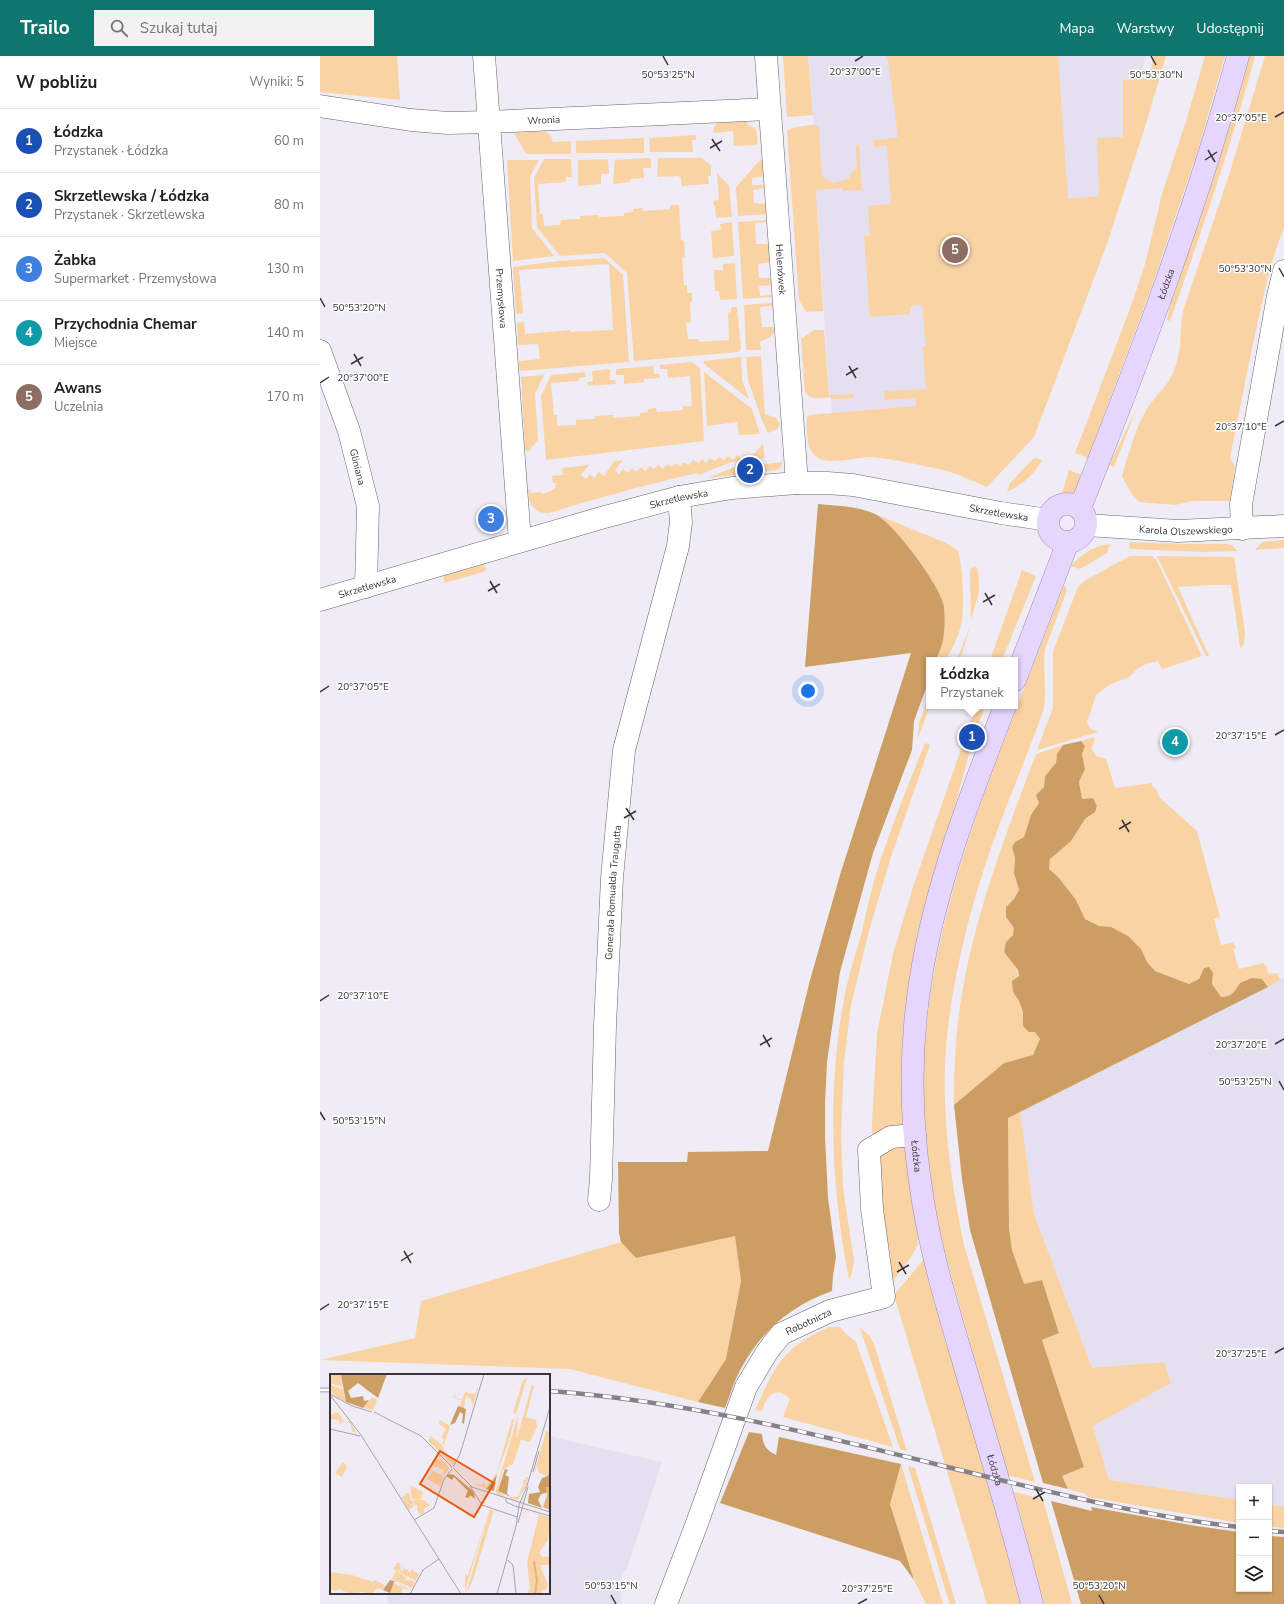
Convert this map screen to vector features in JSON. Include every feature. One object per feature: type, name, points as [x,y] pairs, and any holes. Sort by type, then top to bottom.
[{"type":"main road","name":"Łódzka","points":[[1083,516],[1176,253],[1216,131],[1238,56]]},
{"type":"main road","points":[[1061,504],[1071,504],[1083,516],[1084,533],[1077,540],[1068,542],[1060,541],[1053,536],[1049,528],[1048,520],[1052,510],[1061,504]]},
{"type":"main road","points":[[1018,672],[1068,542]]},
{"type":"main road","name":"Łódzka","points":[[1004,709],[961,825],[940,891],[928,940],[921,979],[915,1027],[913,1074],[915,1135],[920,1182],[931,1246],[1018,1549],[1032,1604]]},
{"type":"street","name":"Przemysłowa","points":[[484,56],[520,541]]},
{"type":"street","name":"Helenówek","points":[[766,56],[797,483]]},
{"type":"street","name":"Wronia","points":[[320,106],[417,121],[448,123],[769,109]]},
{"type":"street","points":[[1242,529],[1241,504],[1278,296],[1284,271]]},
{"type":"street","name":"Gliniana","points":[[320,351],[349,431],[368,506],[366,587]]},
{"type":"street","name":"Skrzetlewska","points":[[320,600],[520,541],[679,497],[732,488],[797,483],[827,483],[896,492],[1001,513],[1048,520]]},
{"type":"street","name":"Generała Romualda Traugutta","points":[[599,1200],[612,878],[624,750],[678,546],[681,522],[679,497]]},
{"type":"street","name":"Karola Olszewskiego","points":[[1083,516],[1178,531],[1284,526]]},
{"type":"street","name":"Robotnicza","points":[[666,1604],[746,1387],[767,1352],[781,1334],[830,1311],[884,1297],[872,1209],[869,1150],[891,1137],[915,1135]]},
{"type":"shaded area","points":[[320,56],[397,56],[400,100],[320,92]]},
{"type":"shaded area","points":[[783,56],[808,56],[813,115],[787,117]]},
{"type":"shaded area","points":[[808,56],[1146,56],[1073,311],[982,429],[832,422],[816,190],[818,189]]},
{"type":"shaded area","points":[[886,56],[1058,56],[1068,199],[1099,196],[1097,138],[1123,137],[1123,80],[1150,78],[1153,56],[1166,56],[1145,127],[1108,241],[1034,437],[987,487],[950,472],[900,461],[871,457],[835,461],[822,460],[810,449],[807,433],[807,417],[810,415],[916,406],[916,398],[885,400],[884,391],[926,389],[923,347],[926,346],[922,305],[910,306],[910,314],[870,317],[864,236],[870,235],[868,206],[891,204],[887,146],[874,147],[873,141],[898,137],[888,59]]},
{"type":"shaded area","points":[[1205,56],[1225,56],[1197,153],[1152,286],[1088,458],[1075,453],[1131,306],[1145,264],[1162,194]]},
{"type":"shaded area","points":[[1248,56],[1255,56],[1236,123],[1170,321],[1167,320],[1171,301]]},
{"type":"shaded area","points":[[1265,56],[1284,56],[1284,228],[1275,252],[1265,288],[1230,458],[1235,466],[1230,501],[1193,501],[1175,505],[1139,502],[1131,493],[1122,476],[1139,424],[1151,403],[1166,385],[1175,368],[1180,346],[1183,311],[1229,175]]},
{"type":"shaded area","points":[[747,120],[747,124],[756,129],[758,142],[756,145],[734,146],[733,131],[713,133],[714,127],[718,122]]},
{"type":"shaded area","points":[[811,125],[819,127],[820,130],[822,176],[833,183],[849,179],[850,174],[857,168],[856,145],[859,145],[862,190],[842,191],[842,188],[816,190],[823,311],[806,312],[799,300],[787,131],[795,127]]},
{"type":"shaded area","points":[[545,131],[551,136],[553,142],[571,141],[571,154],[526,154],[514,133]]},
{"type":"shaded area","points":[[696,135],[696,140],[692,140],[693,152],[650,152],[649,138]]},
{"type":"shaded area","points":[[644,138],[644,153],[576,153],[576,141]]},
{"type":"shaded area","points":[[702,158],[711,166],[711,176],[708,176],[709,184],[681,186],[681,178],[678,176],[657,177],[658,159]]},
{"type":"shaded area","points":[[544,159],[571,159],[572,177],[566,177],[566,182],[538,184],[540,214],[543,214],[544,226],[560,225],[561,220],[580,219],[580,216],[624,216],[624,213],[633,212],[633,209],[642,208],[643,211],[670,209],[670,205],[679,205],[681,240],[684,241],[685,258],[682,258],[684,285],[687,285],[687,293],[692,293],[692,302],[690,302],[691,322],[686,323],[688,339],[698,339],[699,342],[729,340],[728,313],[731,312],[731,307],[737,307],[741,349],[738,352],[634,361],[627,273],[605,253],[560,256],[537,227],[534,178]]},
{"type":"shaded area","points":[[651,159],[651,168],[643,168],[644,178],[630,179],[630,182],[613,184],[615,160]]},
{"type":"shaded area","points":[[761,159],[763,160],[765,176],[752,178],[752,185],[765,185],[765,188],[753,190],[754,203],[767,204],[768,214],[738,216],[736,187]]},
{"type":"shaded area","points":[[507,160],[539,160],[530,176],[532,228],[554,256],[513,261]]},
{"type":"shaded area","points":[[578,160],[608,160],[609,174],[601,174],[601,184],[578,186]]},
{"type":"shaded area","points":[[717,173],[729,186],[732,217],[716,218],[715,206],[713,204],[714,201],[719,200]]},
{"type":"shaded area","points":[[768,220],[766,222],[755,223],[756,244],[770,244],[770,262],[758,264],[759,278],[770,278],[772,285],[759,286],[760,296],[773,295],[773,297],[743,299],[738,222]]},
{"type":"shaded area","points":[[732,222],[734,256],[713,258],[711,231],[721,230],[720,224]]},
{"type":"shaded area","points":[[604,258],[623,275],[629,362],[520,371],[519,361],[540,359],[538,344],[518,345],[517,323],[524,322],[525,334],[570,330],[570,332],[613,330],[609,264],[519,270],[523,313],[516,314],[513,267],[559,261]]},
{"type":"shaded area","points":[[735,263],[737,299],[720,300],[719,291],[715,291],[714,270],[723,270],[723,264]]},
{"type":"shaded area","points":[[773,303],[772,306],[760,307],[762,327],[774,327],[774,332],[769,338],[760,342],[761,350],[746,350],[744,305]]},
{"type":"shaded area","points":[[814,330],[824,330],[829,395],[853,394],[853,398],[813,398],[805,392],[801,339]]},
{"type":"shaded area","points":[[761,356],[765,414],[776,418],[780,424],[777,429],[768,433],[748,380],[746,357]]},
{"type":"shaded area","points":[[741,357],[742,380],[749,399],[704,364],[704,361]]},
{"type":"shaded area","points":[[692,362],[700,368],[704,441],[546,460],[541,396],[551,375],[585,372],[586,377],[579,378],[579,381],[551,383],[554,415],[557,415],[557,426],[576,425],[576,420],[595,419],[595,416],[613,415],[613,418],[640,416],[640,413],[648,412],[648,409],[656,408],[657,412],[683,410],[683,406],[692,406],[690,376],[668,378],[667,369],[660,369],[660,365]]},
{"type":"shaded area","points":[[653,366],[654,374],[659,374],[660,378],[644,379],[644,382],[624,384],[624,375],[616,375],[616,369]]},
{"type":"shaded area","points":[[610,369],[610,380],[615,380],[616,384],[588,386],[587,382],[593,381],[592,371]]},
{"type":"shaded area","points":[[704,372],[752,409],[760,434],[739,435],[737,422],[707,426]]},
{"type":"shaded area","points":[[544,375],[535,394],[538,440],[528,452],[525,449],[521,377]]},
{"type":"shaded area","points":[[1136,410],[1114,467],[1109,465]]},
{"type":"shaded area","points":[[763,444],[765,458],[732,462],[698,475],[698,473],[641,487],[549,513],[539,512],[536,510],[533,507],[528,495],[528,490],[531,490],[531,493],[540,492],[543,494],[555,489],[556,483],[553,483],[552,476],[563,475],[562,468],[589,465],[581,475],[586,479],[590,474],[594,478],[599,472],[604,476],[614,461],[623,460],[615,470],[619,474],[623,469],[628,473],[632,468],[636,472],[641,467],[645,471],[650,466],[654,469],[658,465],[663,469],[667,464],[672,467],[675,463],[680,466],[684,462],[689,465],[693,460],[699,463],[702,459],[706,463],[710,458],[715,461],[719,457],[724,460],[728,456],[733,460],[737,455],[742,459],[746,454],[750,458]]},
{"type":"shaded area","points":[[1036,458],[1042,460],[1035,471],[1023,483],[1007,492],[1010,483],[1033,459]]},
{"type":"shaded area","points":[[783,462],[780,468],[776,470],[708,478],[732,468]]},
{"type":"shaded area","points":[[1069,470],[1082,475],[1073,495],[1067,500],[1063,501],[1061,496]]},
{"type":"shaded area","points":[[818,504],[862,509],[875,514],[883,519],[904,541],[926,570],[941,597],[944,606],[945,619],[942,645],[937,657],[926,657],[926,688],[914,721],[912,750],[873,853],[840,972],[827,1062],[825,1103],[828,1198],[836,1257],[832,1291],[804,1303],[770,1329],[751,1352],[740,1370],[725,1408],[698,1402],[726,1359],[741,1281],[735,1236],[636,1258],[621,1242],[619,1233],[618,1162],[687,1162],[688,1152],[768,1151],[810,980],[840,875],[911,653],[805,667]]},
{"type":"shaded area","points":[[875,514],[946,543],[958,551],[963,585],[962,620],[956,641],[947,657],[937,657],[942,645],[945,619],[944,606],[941,596],[935,584],[916,556],[883,520]]},
{"type":"shaded area","points":[[1284,540],[1284,548],[1255,550],[1262,542]]},
{"type":"shaded area","points":[[1130,542],[1226,544],[1232,545],[1237,551],[1203,552],[1131,549],[1129,548]]},
{"type":"shaded area","points":[[1110,544],[1107,553],[1080,569],[1071,566],[1088,551]]},
{"type":"shaded area","points":[[1130,556],[1153,556],[1154,559],[1156,559],[1202,656],[1162,669],[1158,661],[1146,664],[1137,669],[1129,677],[1109,685],[1096,695],[1087,722],[1090,728],[1098,732],[1037,750],[1053,708],[1053,651],[1078,587],[1086,580]]},
{"type":"shaded area","points":[[1157,556],[1234,557],[1245,632],[1244,644],[1240,648],[1231,585],[1178,587],[1209,656],[1206,656]]},
{"type":"shaded area","points":[[484,564],[486,571],[445,583],[443,576]]},
{"type":"shaded area","points":[[976,566],[979,587],[971,619],[970,572],[971,568]]},
{"type":"shaded area","points":[[1022,570],[1036,576],[1003,657],[991,657]]},
{"type":"shaded area","points":[[1064,585],[1067,590],[1045,650],[1045,697],[1043,711],[991,848],[976,894],[958,964],[950,1012],[945,1062],[948,1141],[954,1194],[964,1245],[1035,1482],[1007,1475],[953,1283],[937,1216],[932,1193],[926,1147],[923,1093],[925,1041],[931,990],[953,890],[985,791],[1016,709],[1018,709],[1018,705]]},
{"type":"shaded area","points":[[971,624],[961,657],[958,657]]},
{"type":"shaded area","points":[[926,703],[926,709],[929,709],[918,738],[919,723]]},
{"type":"shaded area","points":[[975,709],[984,709],[973,739],[953,814],[905,1142],[910,1188],[919,1235],[917,1246],[911,1257],[892,1282],[874,1174],[872,1122],[877,1034],[893,954],[913,887]]},
{"type":"shaded area","points":[[1094,737],[1095,740],[1091,748],[1096,756],[1106,759],[1115,788],[1152,783],[1152,786],[1156,789],[1160,798],[1197,831],[1220,917],[1214,919],[1221,945],[1233,942],[1236,948],[1233,949],[1239,969],[1263,963],[1267,967],[1268,974],[1278,974],[1280,980],[1268,987],[1267,984],[1237,987],[1236,991],[1227,997],[1221,997],[1212,984],[1213,973],[1204,968],[1199,979],[1189,984],[1155,971],[1147,962],[1141,949],[1111,927],[1099,926],[1085,919],[1076,900],[1059,878],[1049,870],[1050,859],[1062,847],[1082,822],[1095,812],[1097,806],[1093,798],[1082,799],[1079,782],[1085,769],[1082,754],[1085,746],[1081,741]]},
{"type":"shaded area","points":[[1081,741],[1085,746],[1082,754],[1085,769],[1079,782],[1082,799],[1093,798],[1097,806],[1095,812],[1085,819],[1071,841],[1050,859],[1049,869],[1059,878],[1076,900],[1085,919],[1099,926],[1111,927],[1128,936],[1141,949],[1147,962],[1155,971],[1189,984],[1199,979],[1204,968],[1209,967],[1213,973],[1212,984],[1221,997],[1231,995],[1240,983],[1252,978],[1262,979],[1268,987],[1008,1118],[1009,1229],[1012,1250],[1024,1284],[1042,1280],[1059,1333],[1042,1340],[1084,1467],[1062,1476],[1068,1489],[1043,1483],[970,1230],[962,1179],[954,1105],[1004,1063],[1033,1055],[1040,1039],[1035,1032],[1029,1032],[1023,1026],[1023,1012],[1019,1001],[1013,992],[1012,981],[1019,976],[1018,970],[1004,952],[1006,942],[1013,935],[1014,928],[1006,917],[1006,907],[1014,899],[1019,890],[1014,873],[1015,858],[1012,847],[1015,842],[1024,837],[1031,815],[1039,803],[1036,795],[1044,787],[1045,776],[1056,763],[1057,754],[1063,745]]},
{"type":"shaded area","points":[[925,743],[930,745],[891,857],[870,927],[851,1005],[844,1062],[841,1133],[843,1187],[854,1261],[852,1273],[849,1279],[838,1210],[833,1139],[835,1069],[839,1034],[844,999],[881,857]]},
{"type":"shaded area","points":[[1063,745],[1057,754],[1056,763],[1045,776],[1044,787],[1036,795],[1039,803],[1031,815],[1024,837],[1015,842],[1012,847],[1015,858],[1014,873],[1019,890],[1014,899],[1006,907],[1006,917],[1014,928],[1014,935],[1006,942],[1004,952],[1017,970],[1018,974],[1013,992],[1022,1008],[1023,1026],[1035,1032],[1040,1039],[1033,1055],[1004,1063],[954,1105],[955,1059],[959,1014],[964,980],[980,915],[1012,818],[1036,754]]},
{"type":"shaded area","points":[[1284,978],[1284,1506],[1272,1505],[1272,1484],[1236,1484],[1236,1500],[1109,1480],[1093,1426],[1171,1383],[1163,1362],[1092,1369],[1034,1214],[1020,1111]]},
{"type":"shaded area","points":[[1020,1111],[1034,1214],[1092,1368],[1164,1362],[1171,1383],[1093,1426],[1109,1480],[1236,1500],[1236,1522],[1088,1497],[1086,1494],[1068,1489],[1062,1476],[1084,1467],[1042,1340],[1059,1333],[1042,1280],[1024,1285],[1012,1250],[1009,1229],[1008,1118]]},
{"type":"shaded area","points":[[735,1235],[741,1281],[726,1359],[698,1402],[570,1369],[320,1360],[415,1338],[421,1301],[621,1242],[636,1258]]},
{"type":"shaded area","points":[[925,1258],[1023,1604],[987,1604],[894,1295]]},
{"type":"shaded area","points":[[829,1327],[840,1327],[856,1342],[893,1447],[783,1417],[790,1399],[780,1393],[772,1394],[769,1397],[762,1411],[755,1410],[769,1381],[782,1360],[801,1342]]},
{"type":"shaded area","points":[[860,1328],[869,1335],[874,1344],[907,1451],[900,1449]]},
{"type":"shaded area","points":[[749,1432],[762,1434],[766,1447],[776,1455],[779,1437],[901,1464],[890,1504],[914,1580],[900,1561],[720,1503]]},
{"type":"shaded area","points":[[550,1436],[662,1462],[627,1569],[622,1574],[621,1604],[388,1604],[387,1594],[550,1594]]},
{"type":"shaded area","points":[[901,1464],[943,1604],[926,1604],[914,1580],[890,1504]]},
{"type":"shaded area","points":[[908,1466],[915,1468],[956,1604],[950,1604],[949,1602]]},
{"type":"shaded area","points":[[1014,1492],[1043,1499],[1072,1604],[1044,1604]]},
{"type":"shaded area","points":[[1051,1501],[1092,1511],[1091,1507],[1236,1532],[1236,1592],[1272,1592],[1272,1536],[1284,1537],[1284,1604],[1081,1604]]},
{"type":"shaded area","points":[[1272,1505],[1284,1506],[1284,1528],[1272,1526]]},
{"type":"railway","points":[[320,1390],[330,1390]]},
{"type":"railway","points":[[550,1391],[606,1396],[718,1414],[830,1438],[1117,1507],[1236,1527]]},
{"type":"railway","points":[[1272,1531],[1284,1532]]},
{"type":"place","name":"Awans","points":[[955,250]]},
{"type":"place","name":"Skrzetlewska / Łódzka","points":[[750,470]]},
{"type":"place","name":"Żabka","points":[[491,519]]},
{"type":"place","name":"Łódzka","points":[[972,737]]},
{"type":"place","name":"Przychodnia Chemar","points":[[1175,742]]}]
